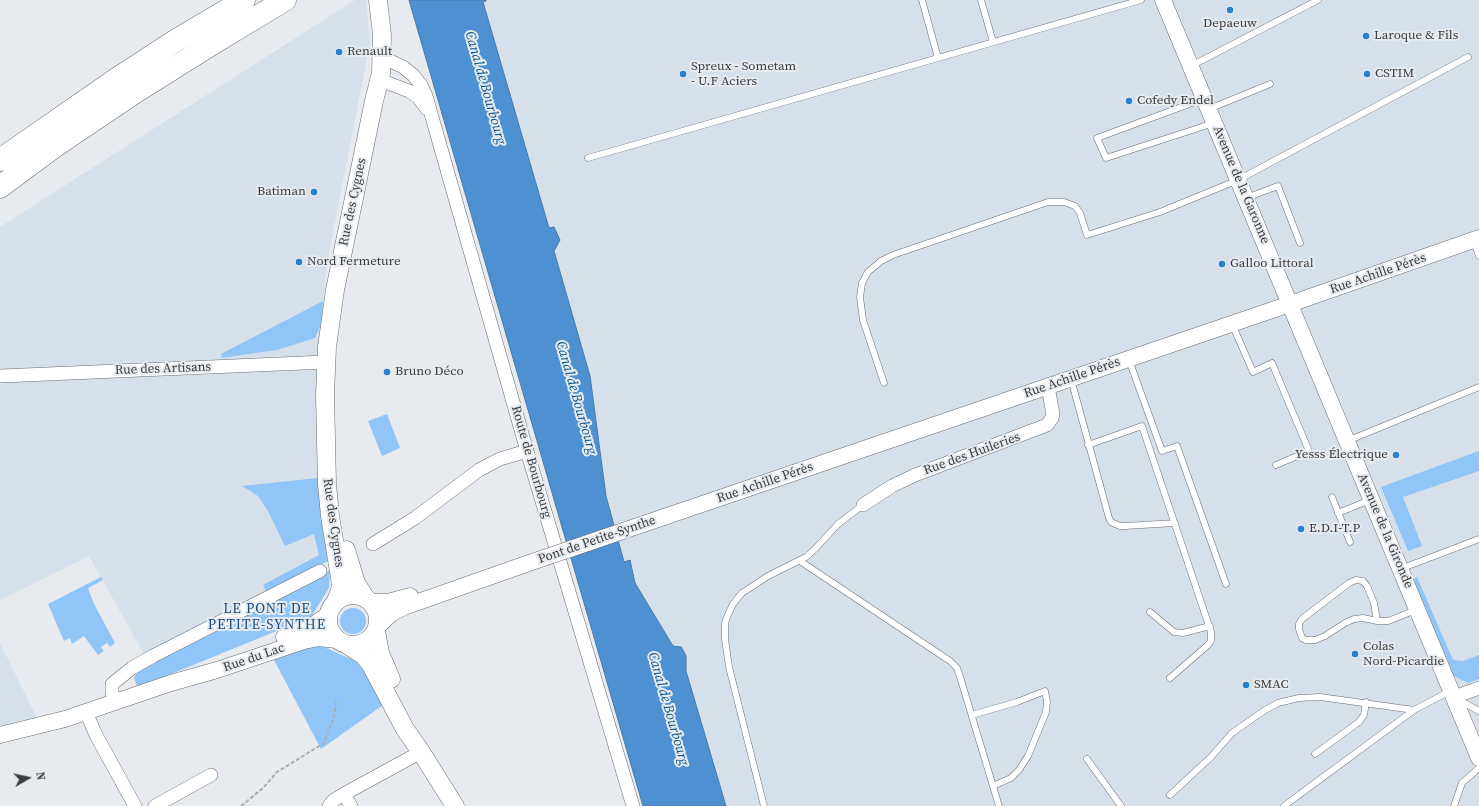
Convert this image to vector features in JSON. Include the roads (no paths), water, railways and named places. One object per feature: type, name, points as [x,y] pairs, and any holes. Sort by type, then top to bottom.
[{"type":"highway","points":[[0,160],[114,80],[244,0]]},
{"type":"highway","points":[[0,187],[54,147],[134,93],[285,0]]},
{"type":"main road","name":"Rue des Cygnes","points":[[332,608],[340,591],[341,584],[330,516],[327,484],[325,395],[326,362],[329,328],[335,290],[374,101],[380,80],[382,57],[381,24],[378,0]]},
{"type":"main road","name":"Rue des Cygnes","points":[[325,395],[332,470],[342,531],[358,588],[368,600]]},
{"type":"main road","points":[[421,752],[382,657],[378,644],[377,613],[368,600],[359,596],[349,595],[341,598],[332,608],[328,621],[329,629],[341,642],[361,654],[369,662],[398,718],[455,806]]},
{"type":"main road","points":[[341,642],[355,646],[362,644],[370,639],[377,629]]},
{"type":"street","name":"Avenue de la Garonne","points":[[1163,0],[1290,304]]},
{"type":"street","name":"Route de Bourbourg","points":[[382,57],[403,67],[417,79],[426,96],[633,806]]},
{"type":"street","name":"Route de Bourbourg","points":[[380,80],[403,88],[418,97],[432,118]]},
{"type":"street","name":"Rue Achille Pérès","points":[[664,517],[1232,324],[1476,239]]},
{"type":"street","name":"Avenue de la Gironde","points":[[1290,304],[1479,758]]},
{"type":"street","name":"Rue des Artisans","points":[[1,376],[326,362]]},
{"type":"street","name":"Rue des Huileries","points":[[863,505],[892,486],[911,477],[1047,425],[1053,414],[1048,386]]},
{"type":"street","points":[[373,544],[415,518],[479,470],[493,462],[528,450]]},
{"type":"street","name":"Pont de Petite-Synthe","points":[[529,563],[664,517]]},
{"type":"street","points":[[368,600],[394,601],[451,582],[529,563]]},
{"type":"street","points":[[377,629],[392,613],[404,607],[529,563]]},
{"type":"street","points":[[115,702],[112,692],[112,684],[132,668],[320,571]]},
{"type":"street","name":"Rue du Lac","points":[[171,683],[309,627],[321,620],[332,608]]},
{"type":"street","name":"Rue du Lac","points":[[0,735],[65,719],[171,683],[217,670],[304,641],[319,638],[341,642]]},
{"type":"street","points":[[1452,694],[1479,688]]},
{"type":"street","points":[[86,712],[96,735],[135,806]]},
{"type":"street","name":"Rue du Lac","points":[[0,744],[36,734],[65,719]]},
{"type":"street","points":[[329,806],[334,800],[344,794],[421,752]]},
{"type":"street","points":[[155,806],[211,775]]},
{"type":"street","points":[[344,794],[351,806]]},
{"type":"lane","points":[[922,0],[938,58]]},
{"type":"lane","points":[[981,0],[993,42]]},
{"type":"lane","points":[[588,158],[1142,0]]},
{"type":"lane","points":[[1191,66],[1318,0]]},
{"type":"lane","points":[[884,383],[863,320],[860,297],[862,283],[868,272],[881,261],[893,255],[1043,203],[1059,201],[1072,204],[1080,213],[1088,235],[1176,206],[1238,180],[1468,57]]},
{"type":"lane","points":[[1209,110],[1097,138],[1106,158],[1209,110],[1270,84]]},
{"type":"lane","points":[[1246,198],[1278,186],[1300,243]]},
{"type":"lane","points":[[1476,239],[1479,256]]},
{"type":"lane","points":[[1232,324],[1253,372],[1272,363],[1309,451],[1276,465]]},
{"type":"lane","points":[[1129,359],[1162,452],[1177,446],[1226,584]]},
{"type":"lane","points":[[1071,379],[1088,446],[1111,522],[1120,526],[1175,523]]},
{"type":"lane","points":[[1347,441],[1479,387]]},
{"type":"lane","points":[[1088,446],[1142,426],[1210,626],[1211,637],[1208,645],[1170,678]]},
{"type":"lane","points":[[1332,497],[1350,542]]},
{"type":"lane","points":[[1338,513],[1371,499]]},
{"type":"lane","points":[[764,806],[729,667],[725,639],[725,623],[733,604],[742,593],[768,576],[800,561],[815,549],[841,521],[863,505]]},
{"type":"lane","points":[[1400,569],[1479,539]]},
{"type":"lane","points":[[800,561],[950,661],[957,668],[998,806]]},
{"type":"lane","points":[[1377,621],[1374,603],[1367,586],[1363,581],[1356,580],[1349,583],[1302,619],[1299,624],[1299,629],[1302,638],[1306,640],[1315,640],[1320,639],[1354,619],[1363,618],[1377,621],[1388,621],[1394,620],[1417,609]]},
{"type":"lane","points":[[1150,612],[1174,632],[1183,633],[1210,626]]},
{"type":"lane","points":[[972,715],[1017,702],[1045,691],[1047,701],[1046,712],[1028,756],[1019,770],[1011,778],[993,786]]},
{"type":"lane","points":[[1284,806],[1414,710],[1452,694],[1479,711]]},
{"type":"lane","points":[[1170,795],[1211,757],[1232,733],[1271,706],[1291,700],[1313,697],[1337,698],[1414,710]]},
{"type":"lane","points":[[1315,754],[1359,722],[1364,715],[1366,702]]},
{"type":"lane","points":[[1086,759],[1121,806]]},
{"type":"lane","points":[[1454,806],[1462,783],[1479,768]]},
{"type":"water","name":"Canal de Bourbourg","points":[[409,0],[486,0],[483,2],[549,228],[554,227],[560,240],[554,251],[590,376],[606,496],[624,562],[630,560],[635,583],[673,646],[681,647],[686,656],[686,671],[726,806],[643,806]]},
{"type":"place","name":"Depaeuw","points":[[1230,10]]},
{"type":"place","name":"Laroque & Fils","points":[[1366,36]]},
{"type":"place","name":"Renault","points":[[339,52]]},
{"type":"place","name":"Spreux - Sometam - U.F Aciers","points":[[683,74]]},
{"type":"place","name":"CSTIM","points":[[1367,74]]},
{"type":"place","name":"Cofedy Endel","points":[[1129,101]]},
{"type":"place","name":"Batiman","points":[[314,192]]},
{"type":"place","name":"Nord Fermeture","points":[[299,262]]},
{"type":"place","name":"Galloo Littoral","points":[[1222,264]]},
{"type":"place","name":"Bruno Déco","points":[[387,372]]},
{"type":"place","name":"Yesss Électrique","points":[[1396,455]]},
{"type":"place","name":"E.D.I-T.P","points":[[1301,529]]},
{"type":"place","name":"Colas Nord-Picardie","points":[[1355,654]]},
{"type":"place","name":"SMAC","points":[[1246,685]]},
{"type":"district","name":"LE PONT DE PETITE-SYNTHE","points":[[267,618]]}]
